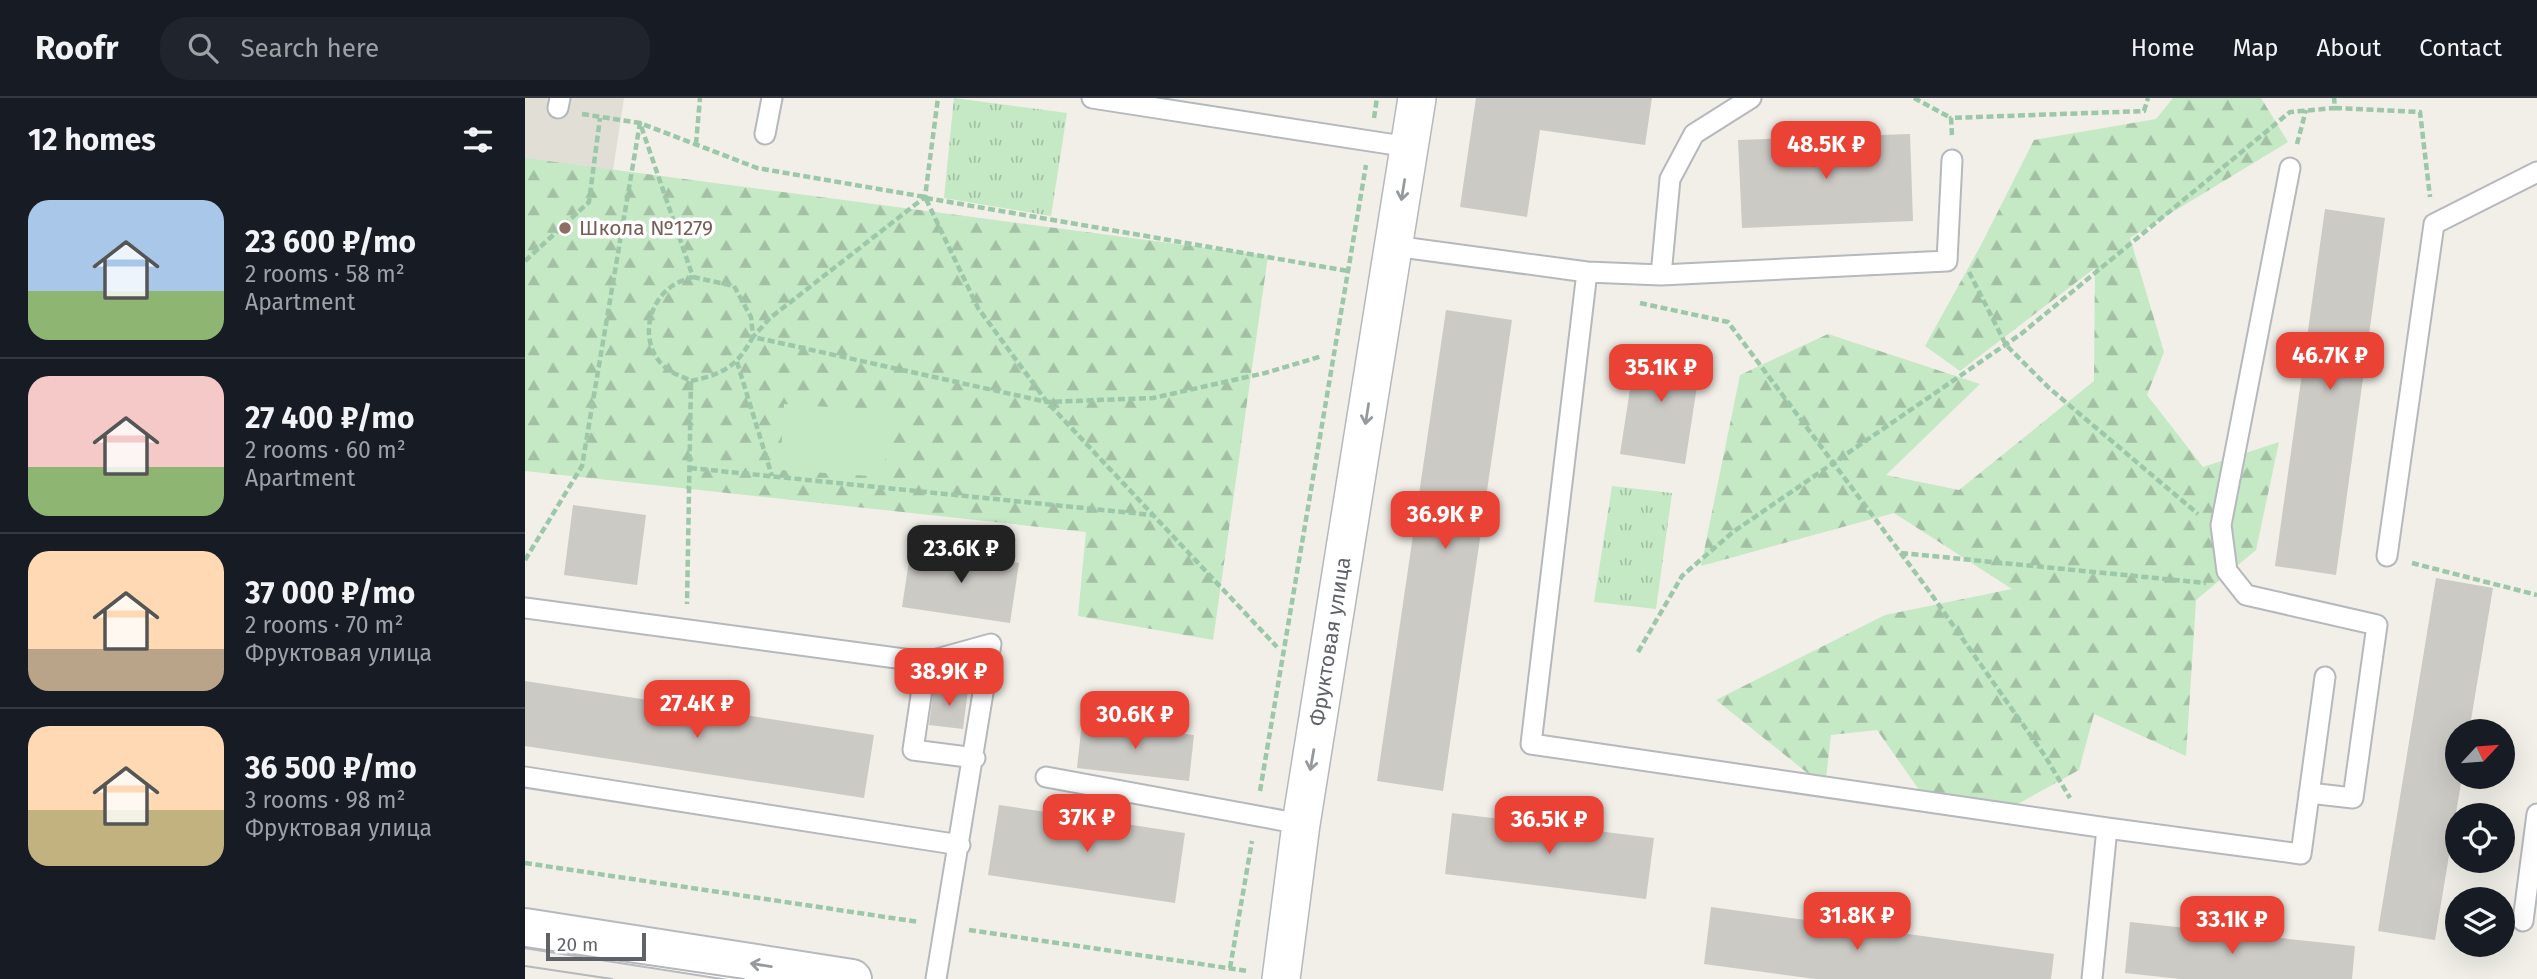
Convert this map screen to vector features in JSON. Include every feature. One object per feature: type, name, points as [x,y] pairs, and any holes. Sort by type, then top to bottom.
[{"type":"main road","points":[[525,928],[852,979]]},
{"type":"street","name":"Фруктовая улица","points":[[1281,977],[1301,824],[1417,98]]},
{"type":"lane","points":[[765,134],[772,98]]},
{"type":"lane","points":[[1092,98],[1409,147]]},
{"type":"lane","points":[[1661,275],[1670,179],[1694,134],[1751,98]]},
{"type":"lane","points":[[1394,246],[1586,281],[1947,261],[1952,160]]},
{"type":"lane","points":[[2290,168],[2221,525],[2227,571],[2246,595],[2377,625],[2353,798],[2309,793]]},
{"type":"lane","points":[[2387,556],[2434,224],[2537,172]]},
{"type":"lane","points":[[1586,281],[1531,744],[2301,854],[2325,677]]},
{"type":"lane","points":[[525,608],[926,662],[991,643],[975,758],[936,979]]},
{"type":"lane","points":[[926,662],[913,750],[975,758]]},
{"type":"lane","points":[[525,776],[960,845]]},
{"type":"lane","points":[[1046,777],[1301,824]]},
{"type":"lane","points":[[2523,921],[2537,814]]},
{"type":"lane","points":[[2092,979],[2107,828]]},
{"type":"path","points":[[696,144],[700,98]]},
{"type":"path","points":[[938,98],[925,197],[978,308],[1047,402],[1277,646]]},
{"type":"path","points":[[1230,968],[1377,98]]},
{"type":"path","points":[[1914,98],[1951,118],[2144,111],[2148,98]]},
{"type":"path","points":[[2334,98],[2335,108]]},
{"type":"path","points":[[559,103],[600,118],[640,123],[757,168],[1348,271]]},
{"type":"path","points":[[1637,652],[1682,576],[1734,532],[2006,345],[2290,112],[2335,108],[2420,112],[2434,224]]},
{"type":"path","points":[[2290,168],[2307,110]]},
{"type":"path","points":[[525,261],[589,202],[600,118]]},
{"type":"path","points":[[1951,118],[1952,160]]},
{"type":"path","points":[[640,123],[693,276]]},
{"type":"path","points":[[525,560],[582,466],[640,123]]},
{"type":"path","points":[[753,337],[751,317],[734,286],[693,276],[672,286],[656,303],[648,332],[652,353],[667,369],[691,381],[723,372],[737,362],[753,337],[770,318],[925,197]]},
{"type":"path","points":[[1948,239],[1976,282],[2006,345],[2049,388],[2222,534]]},
{"type":"path","points":[[1586,281],[1728,322],[1900,553],[2045,755],[2069,792],[2074,823]]},
{"type":"path","points":[[753,337],[1047,402],[1153,398],[1265,373],[1322,356]]},
{"type":"path","points":[[737,362],[772,476]]},
{"type":"path","points":[[687,629],[691,381]]},
{"type":"path","points":[[690,468],[1153,515]]},
{"type":"path","points":[[1900,553],[2240,587]]},
{"type":"path","points":[[2387,556],[2537,595]]},
{"type":"path","points":[[525,863],[1281,977]]},
{"type":"shaded area","name":"Школа №1279","points":[[525,98],[624,98],[588,335],[525,460]]},
{"type":"green space","points":[[954,98],[1067,113],[1051,216],[944,198]]},
{"type":"green space","points":[[2173,98],[2261,98],[2288,142],[2130,238],[2164,352],[2147,395],[2203,467],[2279,442],[2256,550],[2196,600],[2186,756],[2094,714],[2079,770],[1994,817],[1920,791],[1877,730],[1831,735],[1825,787],[1716,700],[1885,615],[2012,589],[1894,513],[1701,566],[1740,375],[1828,334],[1980,384],[1886,475],[1959,490],[2094,381],[2095,268],[1960,371],[1925,346],[1981,245],[2034,140],[2156,119]]},
{"type":"green space","points":[[525,158],[1268,256],[1213,640],[1078,616],[1086,532],[525,471]]},
{"type":"green space","points":[[784,404],[889,411],[884,477],[780,470]]},
{"type":"green space","points":[[1612,486],[1672,493],[1656,609],[1594,602]]},
{"type":"building","points":[[1476,98],[1652,98],[1645,145],[1540,130],[1527,217],[1460,207]]},
{"type":"building","points":[[1910,134],[1913,221],[1742,228],[1738,140]]},
{"type":"building","points":[[2325,209],[2385,218],[2336,575],[2275,566]]},
{"type":"building","points":[[1446,310],[1512,320],[1443,791],[1377,781]]},
{"type":"building","points":[[1637,344],[1702,354],[1685,464],[1620,454]]},
{"type":"building","points":[[573,505],[646,515],[637,585],[564,575]]},
{"type":"building","points":[[911,548],[1019,563],[1010,623],[902,607]]},
{"type":"building","points":[[2436,578],[2493,588],[2471,719],[2445,719],[2445,789],[2460,789],[2458,803],[2445,803],[2446,873],[2435,940],[2378,931]]},
{"type":"building","points":[[525,681],[874,735],[864,798],[525,746]]},
{"type":"building","points":[[934,686],[968,690],[963,729],[929,725]]},
{"type":"building","points":[[1082,722],[1194,735],[1189,781],[1077,768]]},
{"type":"building","points":[[999,805],[1185,833],[1175,903],[988,875]]},
{"type":"building","points":[[1452,813],[1654,838],[1646,899],[1445,874]]},
{"type":"building","points":[[1711,907],[2054,954],[2051,979],[1815,979],[1704,964]]},
{"type":"building","points":[[2130,922],[2355,946],[2352,979],[2180,979],[2125,973]]},
{"type":"tram line","points":[[525,947],[744,979]]},
{"type":"tram line","points":[[525,966],[612,979]]},
{"type":"place","name":"Школа №1279","points":[[565,228]]}]
